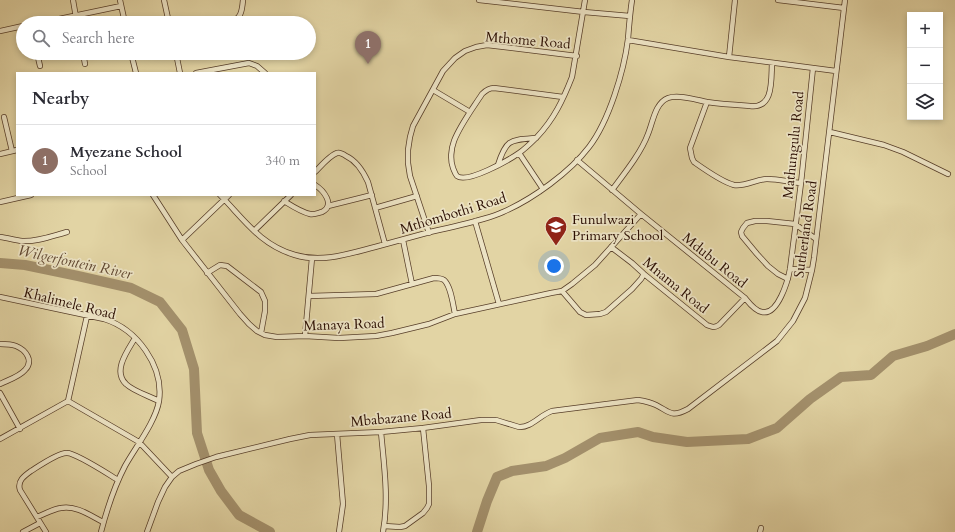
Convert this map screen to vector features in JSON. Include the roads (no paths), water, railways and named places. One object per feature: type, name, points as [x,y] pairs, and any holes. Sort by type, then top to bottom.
[{"type":"street","points":[[73,0],[76,16],[121,6]]},
{"type":"street","points":[[120,0],[123,16]]},
{"type":"street","points":[[164,0],[167,16]]},
{"type":"street","points":[[239,16],[242,10],[243,0]]},
{"type":"street","points":[[479,0],[630,16]]},
{"type":"street","points":[[563,97],[491,88],[487,89],[470,112],[454,140],[451,156],[452,166],[455,172],[462,178],[467,178],[498,165],[519,153],[536,138],[548,124],[557,111],[572,77],[577,56],[585,0]]},
{"type":"street","name":"Mthombothi Road","points":[[221,196],[254,231],[270,244],[294,255],[312,258],[333,257],[502,213],[543,189],[578,160],[599,133],[614,95],[623,65],[628,40],[632,0]]},
{"type":"street","points":[[729,58],[735,0]]},
{"type":"street","points":[[778,0],[844,8]]},
{"type":"street","points":[[823,6],[824,0]]},
{"type":"street","name":"Sutherland Road","points":[[688,409],[781,336],[793,321],[805,298],[812,270],[845,0]]},
{"type":"street","points":[[0,31],[16,28]]},
{"type":"street","points":[[628,40],[729,58],[836,70]]},
{"type":"street","name":"Mthome Road","points":[[429,233],[410,176],[408,163],[409,143],[413,126],[443,71],[454,58],[465,51],[487,45],[577,56]]},
{"type":"street","points":[[39,60],[40,66]]},
{"type":"street","points":[[84,60],[85,64]]},
{"type":"street","points":[[133,60],[136,72]]},
{"type":"street","points":[[177,60],[180,72]]},
{"type":"street","points":[[612,190],[627,170],[648,136],[658,106],[662,101],[676,96],[707,102],[753,107],[760,105],[769,97],[772,63]]},
{"type":"street","points":[[202,72],[249,64],[257,66],[264,72]]},
{"type":"street","name":"Mathungulu Road","points":[[766,312],[773,308],[779,301],[788,279],[801,183],[813,68]]},
{"type":"street","points":[[433,90],[470,112]]},
{"type":"street","points":[[707,102],[690,148],[694,162],[726,182],[734,185],[742,185],[767,179],[801,183]]},
{"type":"street","points":[[0,154],[15,151],[4,117]]},
{"type":"street","points":[[830,132],[884,145],[903,152],[948,174]]},
{"type":"street","points":[[498,165],[501,154],[510,142],[516,139],[536,138]]},
{"type":"street","points":[[316,171],[338,153],[341,153],[355,162],[362,170],[368,182],[385,244]]},
{"type":"street","points":[[519,153],[543,189]]},
{"type":"street","name":"Mdubu Road","points":[[578,160],[612,190],[745,298],[760,312],[766,312]]},
{"type":"street","points":[[316,186],[327,199],[328,206]]},
{"type":"street","points":[[284,201],[300,210],[310,214],[316,214],[326,209],[328,206],[372,195]]},
{"type":"street","points":[[0,202],[26,196]]},
{"type":"street","name":"Manaya Road","points":[[154,196],[182,240],[244,319],[253,328],[261,333],[277,337],[305,336],[339,338],[376,336],[429,324],[455,314],[550,292],[562,291],[595,265],[641,214]]},
{"type":"street","points":[[182,240],[228,196]]},
{"type":"street","points":[[254,231],[290,196]]},
{"type":"street","points":[[375,208],[417,196]]},
{"type":"street","points":[[475,221],[499,304]]},
{"type":"street","points":[[788,279],[778,274],[768,266],[746,242],[742,236],[742,228],[747,223],[755,221],[795,224],[816,239]]},
{"type":"street","points":[[0,237],[22,241],[45,238],[66,232]]},
{"type":"street","points":[[403,240],[412,284]]},
{"type":"street","name":"Mnama Road","points":[[611,247],[711,327],[715,327],[723,322],[745,298]]},
{"type":"street","points":[[305,336],[312,258]]},
{"type":"street","points":[[207,273],[220,265],[227,266],[260,292],[265,300],[261,333]]},
{"type":"street","points":[[790,268],[812,270]]},
{"type":"street","points":[[562,291],[580,312],[586,315],[600,314],[606,312],[632,289],[644,274]]},
{"type":"street","points":[[309,296],[376,294],[434,278],[443,279],[447,284],[455,314]]},
{"type":"street","name":"Khalimele Road","points":[[0,297],[104,319],[114,323],[135,338],[150,356],[155,366],[160,391],[159,401],[154,416],[118,480],[103,522],[101,532]]},
{"type":"street","points":[[0,439],[68,402],[87,316]]},
{"type":"street","points":[[135,338],[125,354],[122,363],[120,371],[122,378],[126,385],[159,401]]},
{"type":"street","points":[[0,344],[16,346],[23,350],[29,357],[28,367],[25,371],[0,384]]},
{"type":"street","points":[[0,393],[20,428]]},
{"type":"street","name":"Mbabazane Road","points":[[147,532],[165,487],[172,477],[179,471],[216,458],[290,439],[310,435],[381,432],[423,428],[481,420],[502,421],[523,428],[546,413],[552,411],[638,400],[648,401],[674,414],[688,409]]},
{"type":"street","points":[[68,402],[139,442],[172,477]]},
{"type":"street","points":[[384,526],[405,526],[427,508],[429,498],[423,428]]},
{"type":"street","points":[[381,432],[386,496],[383,532]]},
{"type":"street","points":[[337,434],[343,504],[339,532]]},
{"type":"street","points":[[46,532],[20,490],[20,481],[24,476],[58,455],[66,452],[118,480]]},
{"type":"street","points":[[37,517],[62,507],[78,510],[103,522]]},
{"type":"street","points":[[23,532],[40,523]]},
{"type":"waterway","name":"Wilgerfontein River","points":[[0,263],[25,265],[131,288],[160,302],[182,330],[194,369],[197,433],[209,470],[221,491],[239,515],[270,532]]},
{"type":"waterway","name":"Wilgerfontein River","points":[[477,532],[497,477],[512,471],[546,466],[565,458],[600,438],[638,432],[653,437],[687,442],[748,439],[777,428],[810,399],[841,377],[871,375],[893,356],[927,346],[955,334]]},
{"type":"place","name":"Myezane School","points":[[368,64]]},
{"type":"place","name":"Funulwazi Primary School","points":[[556,246]]}]
